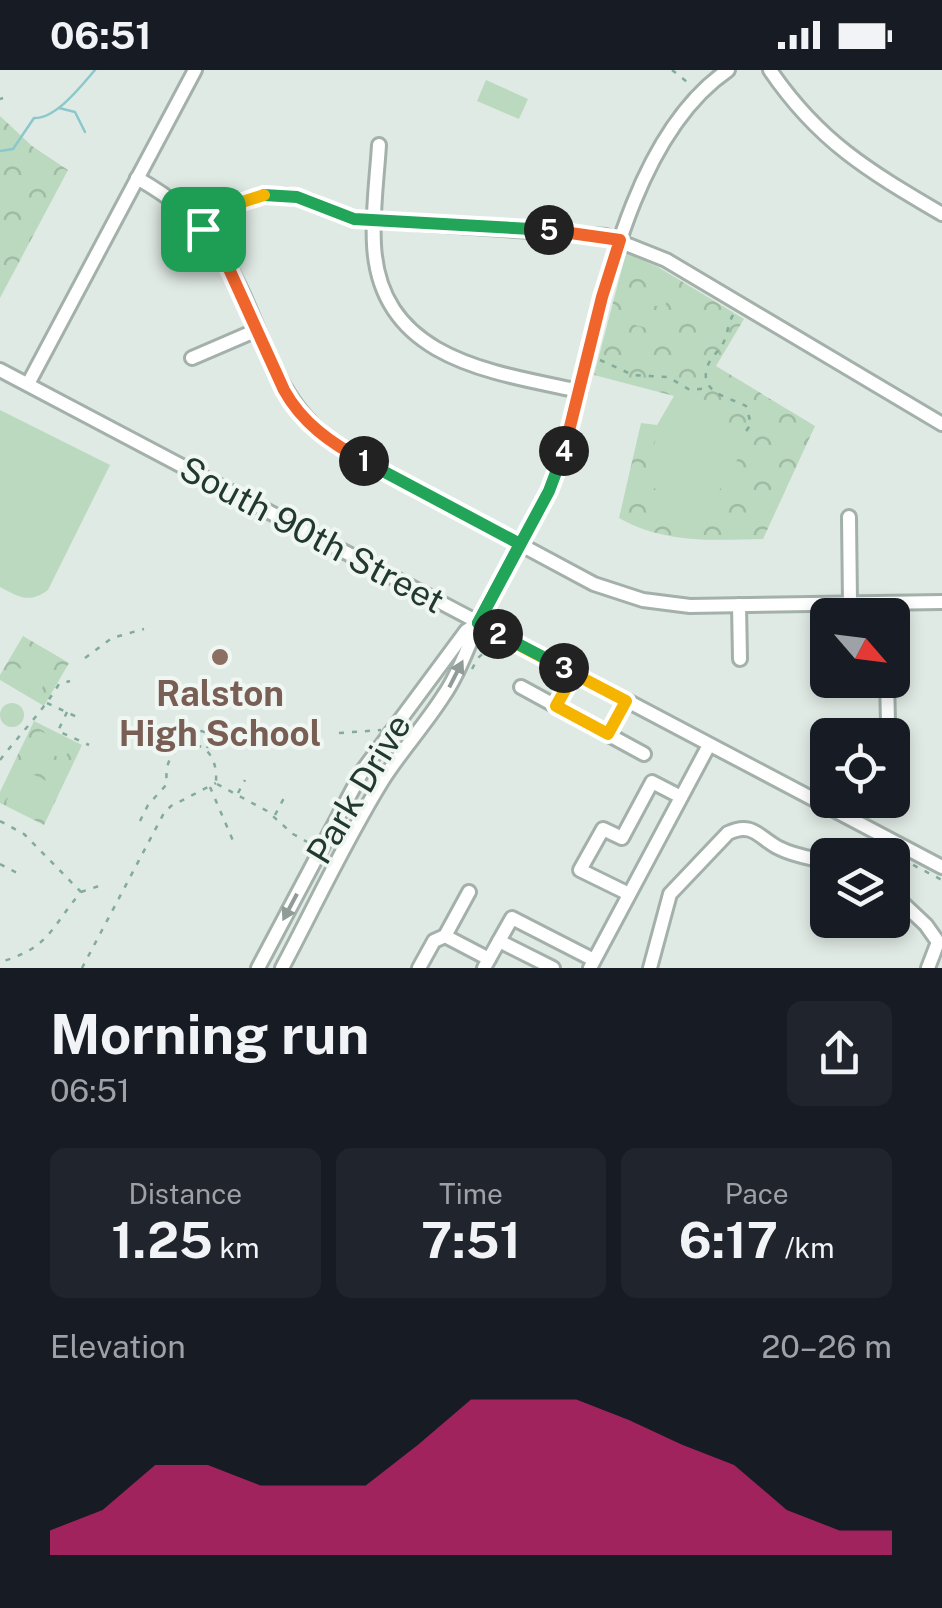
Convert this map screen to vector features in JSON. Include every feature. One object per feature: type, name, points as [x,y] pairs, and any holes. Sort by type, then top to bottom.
[{"type":"street","points":[[28,384],[195,70]]},
{"type":"street","name":"Park Drive","points":[[282,968],[383,780],[447,691],[558,469],[620,240],[676,119],[700,90],[728,70]]},
{"type":"street","points":[[770,70],[806,118],[830,142],[857,163],[942,214]]},
{"type":"street","points":[[379,145],[375,257],[398,315],[420,339],[461,362],[580,391]]},
{"type":"street","points":[[137,178],[176,202],[203,229],[225,260],[288,397],[321,434],[344,450],[594,584],[632,598],[667,604],[810,604]]},
{"type":"street","points":[[203,229],[236,204],[269,194],[297,197],[343,216],[375,221],[575,232],[620,240],[666,260],[942,424]]},
{"type":"street","points":[[192,358],[256,330]]},
{"type":"street","name":"South 90th Street","points":[[0,370],[709,745],[874,838]]},
{"type":"street","points":[[849,518],[850,598]]},
{"type":"street","points":[[910,606],[942,602]]},
{"type":"street","points":[[739,605],[740,659]]},
{"type":"street","name":"Park Drive","points":[[258,968],[363,770],[464,634],[478,623]]},
{"type":"street","points":[[556,706],[574,674]]},
{"type":"street","points":[[520,688],[644,754]]},
{"type":"street","points":[[608,734],[626,701]]},
{"type":"street","points":[[445,936],[487,964],[512,918],[592,964],[709,745]]},
{"type":"street","points":[[629,894],[580,870],[603,829],[622,838],[652,782],[681,797]]},
{"type":"street","points":[[650,968],[670,894],[728,833],[749,828],[760,832],[776,847],[810,857]]},
{"type":"street","name":"South 90th Street","points":[[910,855],[942,867]]},
{"type":"street","points":[[419,968],[434,941],[445,936],[470,892]]},
{"type":"street","points":[[910,909],[938,942],[928,968]]},
{"type":"street","points":[[499,941],[553,968]]},
{"type":"path","points":[[672,70],[691,85]]},
{"type":"path","points":[[736,311],[728,323],[724,342],[707,366],[710,388],[721,397],[746,406],[751,424],[744,434]]},
{"type":"path","points":[[597,359],[633,375],[668,377],[695,392],[710,388]]},
{"type":"path","points":[[85,658],[112,638],[144,629]]},
{"type":"path","points":[[470,672],[490,648]]},
{"type":"path","points":[[0,760],[32,718],[48,704],[59,684],[70,680]]},
{"type":"path","points":[[48,704],[77,717]]},
{"type":"path","points":[[67,712],[58,731],[90,746]]},
{"type":"path","points":[[206,749],[218,726]]},
{"type":"path","points":[[340,733],[382,730]]},
{"type":"path","points":[[163,742],[202,731],[212,736]]},
{"type":"path","points":[[140,821],[167,784],[166,767],[171,754],[192,744],[206,749],[216,762],[216,783]]},
{"type":"path","points":[[237,795],[245,780]]},
{"type":"path","points":[[82,968],[164,813],[216,783]]},
{"type":"path","points":[[216,783],[274,816],[293,834],[315,846]]},
{"type":"path","points":[[210,786],[234,843]]},
{"type":"path","points":[[274,816],[285,796]]},
{"type":"path","points":[[0,821],[24,834],[81,892]]},
{"type":"path","points":[[0,864],[23,876]]},
{"type":"path","points":[[0,962],[48,939],[81,892],[98,886]]},
{"type":"green space","points":[[486,80],[528,99],[519,119],[477,101]]},
{"type":"green space","points":[[0,116],[32,146],[68,170],[0,298]]},
{"type":"green space","points":[[626,253],[658,267],[744,319],[716,366],[815,426],[763,539],[671,536],[619,518],[641,423],[657,425],[674,396],[594,375]]},
{"type":"green space","points":[[635,285],[668,293],[665,308],[631,300]]},
{"type":"green space","points":[[631,305],[663,312],[659,331],[627,323]]},
{"type":"green space","points":[[676,400],[742,438],[744,448],[702,520],[671,510],[647,478],[657,432]]},
{"type":"green space","points":[[0,410],[110,465],[48,590],[29,598],[0,587]]},
{"type":"green space","points":[[23,636],[69,663],[44,706],[0,680]]},
{"type":"green space","points":[[28,645],[57,663],[49,676],[20,659]]},
{"type":"green space","points":[[16,666],[45,683],[37,697],[8,679]]},
{"type":"green space","points":[[12,703],[24,715],[12,727],[0,715]]},
{"type":"green space","points":[[34,721],[82,745],[44,825],[0,803],[0,792]]},
{"type":"green space","points":[[40,731],[71,746],[64,760],[34,745]]},
{"type":"green space","points":[[31,750],[62,765],[55,779],[24,764]]},
{"type":"green space","points":[[22,769],[53,784],[46,798],[15,783]]},
{"type":"green space","points":[[13,788],[44,803],[37,817],[6,802]]},
{"type":"waterway","points":[[0,151],[13,149],[34,118],[59,107],[95,70]]},
{"type":"waterway","points":[[59,108],[75,112],[85,132]]},
{"type":"place","name":"Ralston High School","points":[[220,657]]},
{"type":"route","points":[[203,229],[225,260],[284,390],[303,417],[344,450],[520,544],[478,623],[626,701],[608,734],[556,706],[574,674],[478,623],[549,491],[558,469],[620,240],[575,232],[354,219],[297,197],[269,194],[236,204],[203,229]]}]
